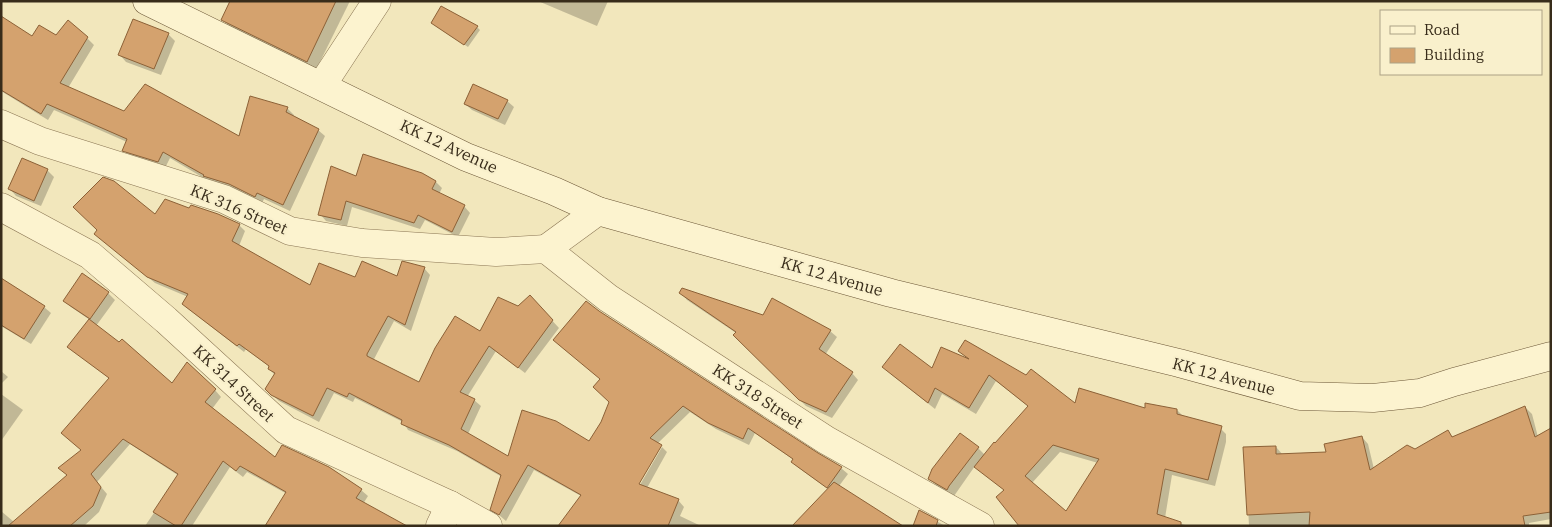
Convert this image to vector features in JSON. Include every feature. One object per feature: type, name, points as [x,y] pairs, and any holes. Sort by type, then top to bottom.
[{"type":"street","name":"KK 12 Avenue","points":[[147,1],[466,157],[598,210],[891,293],[1179,363],[1300,396],[1373,398],[1420,394],[1454,382],[1551,356]]},
{"type":"street","points":[[322,85],[377,1]]},
{"type":"street","name":"KK 316 Street","points":[[1,124],[40,141],[224,199],[290,231],[362,243],[496,252],[546,249]]},
{"type":"street","name":"KK 314 Street","points":[[1,207],[90,255],[166,320],[286,430],[445,515],[488,526]]},
{"type":"street","points":[[546,249],[598,210]]},
{"type":"street","name":"KK 318 Street","points":[[546,249],[608,298],[826,440],[980,526]]},
{"type":"building","points":[[230,1],[336,1],[307,62],[221,20]]},
{"type":"building","points":[[441,6],[478,26],[464,45],[431,23]]},
{"type":"building","points":[[1,16],[32,36],[39,25],[56,35],[68,20],[88,37],[60,83],[124,111],[145,84],[239,136],[250,96],[288,107],[286,112],[319,129],[283,205],[257,193],[255,197],[229,184],[203,176],[163,152],[158,162],[122,151],[127,139],[47,104],[41,114],[1,90]]},
{"type":"building","points":[[133,19],[169,33],[154,69],[118,55]]},
{"type":"building","points":[[473,84],[508,100],[498,119],[464,104]]},
{"type":"building","points":[[363,154],[422,173],[436,181],[432,189],[465,205],[452,232],[418,215],[414,223],[346,201],[341,220],[318,215],[331,166],[356,176]]},
{"type":"building","points":[[22,158],[48,169],[34,201],[8,189]]},
{"type":"building","points":[[103,177],[114,181],[155,214],[165,199],[189,208],[191,205],[218,214],[240,224],[232,241],[310,285],[319,263],[355,277],[362,261],[397,276],[402,261],[425,267],[405,325],[388,316],[367,354],[367,356],[419,382],[435,348],[455,316],[480,331],[498,297],[518,306],[530,295],[553,320],[518,368],[489,346],[460,392],[475,399],[461,429],[508,456],[522,410],[556,421],[589,441],[601,422],[609,402],[593,387],[600,379],[553,340],[586,301],[842,467],[827,488],[791,462],[793,459],[748,428],[743,439],[708,423],[683,406],[650,438],[662,445],[639,484],[679,499],[668,526],[558,526],[581,495],[528,465],[499,515],[490,510],[501,475],[449,445],[401,424],[402,420],[349,393],[347,397],[327,388],[313,416],[271,395],[265,389],[275,373],[268,369],[269,366],[239,344],[237,346],[182,304],[188,294],[147,277],[94,234],[97,230],[73,207]]},
{"type":"building","points":[[82,273],[109,292],[90,319],[63,301]]},
{"type":"building","points":[[1,278],[45,306],[24,339],[1,325]]},
{"type":"building","points":[[682,288],[763,315],[772,298],[831,330],[819,349],[853,372],[826,412],[799,400],[733,335],[736,332],[679,293]]},
{"type":"building","points":[[89,319],[119,342],[122,339],[172,383],[187,362],[216,389],[205,402],[275,457],[282,445],[329,467],[362,489],[356,498],[407,526],[265,526],[286,492],[240,466],[236,471],[223,461],[181,526],[176,526],[153,512],[178,474],[123,439],[91,474],[101,487],[93,506],[70,526],[8,526],[67,475],[58,468],[81,450],[61,433],[109,378],[67,347]]},
{"type":"building","points":[[965,340],[1026,375],[1031,369],[1075,403],[1079,388],[1145,408],[1145,403],[1177,409],[1177,414],[1222,426],[1208,480],[1165,469],[1157,514],[1181,522],[1181,526],[1019,526],[996,497],[1004,490],[974,467],[994,442],[1028,406],[989,375],[969,408],[935,388],[928,403],[882,367],[900,344],[932,368],[941,347],[969,359],[958,351]],"holes":[[[1053,445],[1099,459],[1066,511],[1025,476]]]},
{"type":"building","points":[[1525,406],[1535,437],[1551,428],[1551,512],[1523,516],[1525,526],[1309,526],[1310,512],[1247,515],[1243,447],[1276,446],[1276,454],[1326,452],[1324,444],[1362,436],[1370,470],[1407,445],[1415,449],[1448,430],[1452,437]]},
{"type":"building","points":[[960,433],[979,447],[947,490],[928,479],[932,469]]},
{"type":"building","points":[[834,482],[903,526],[792,526]]},
{"type":"building","points":[[919,510],[938,520],[936,526],[913,526]]}]
